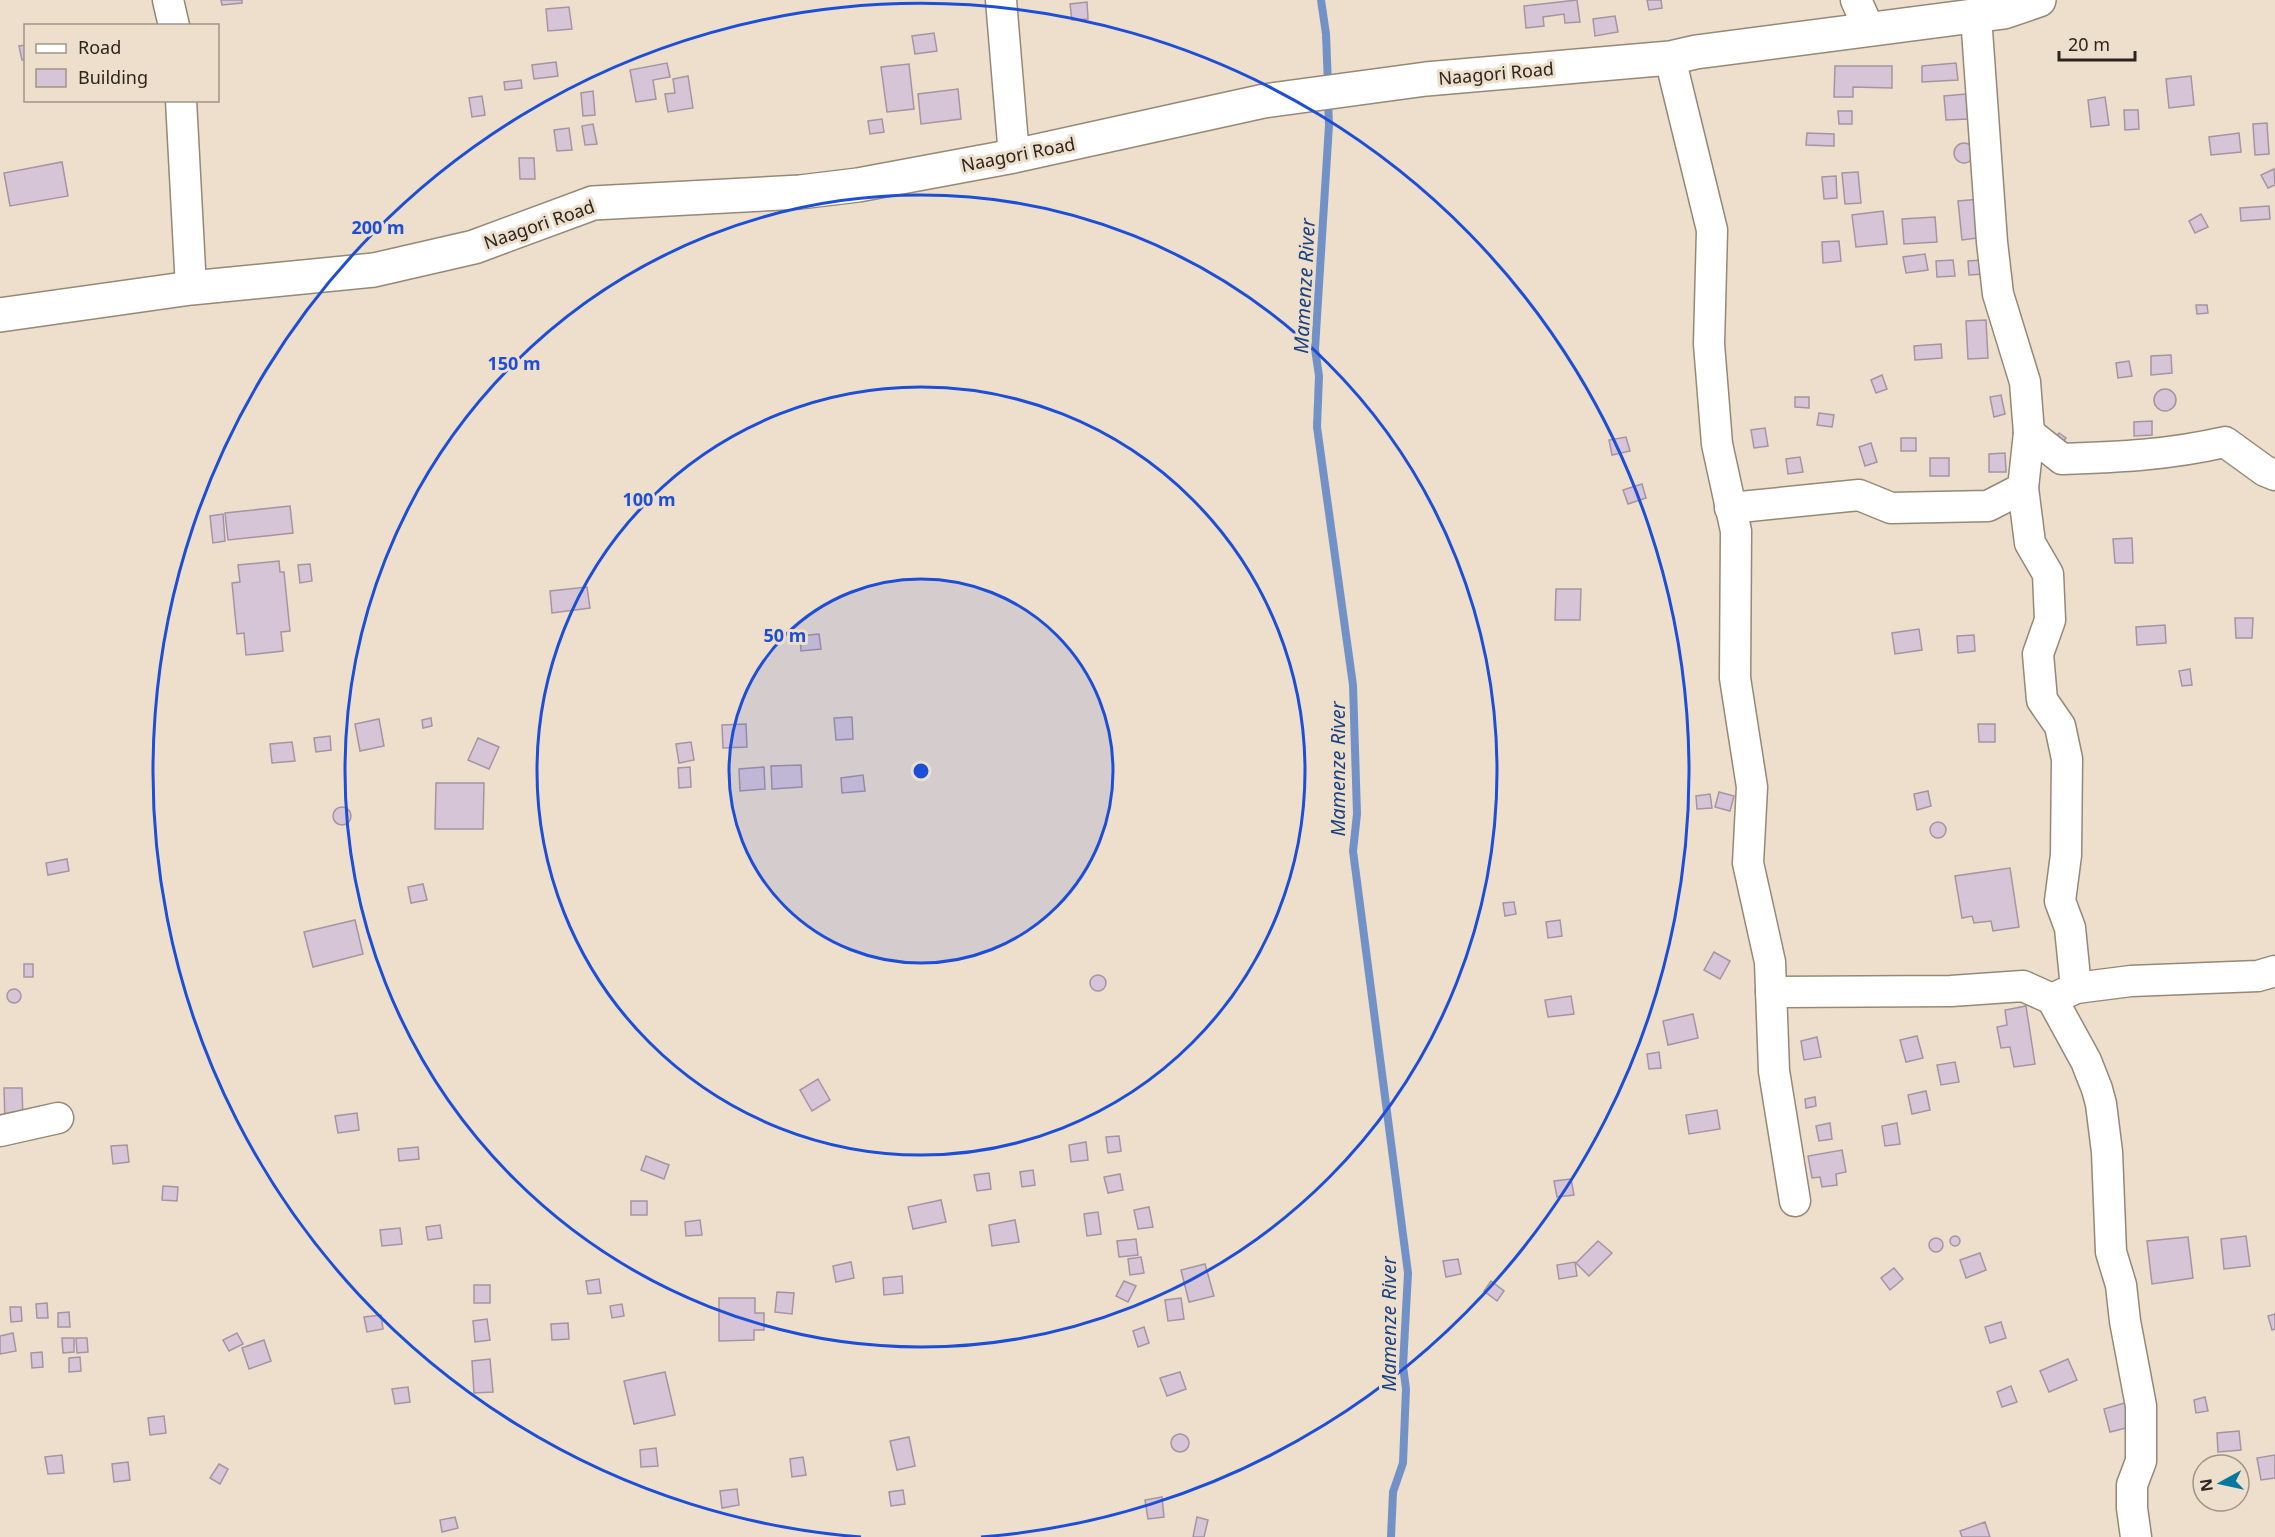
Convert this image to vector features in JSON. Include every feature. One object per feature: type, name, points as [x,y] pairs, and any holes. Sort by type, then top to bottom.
[{"type":"street","points":[[168,0],[174,24]]},
{"type":"street","points":[[1001,0],[1014,156]]},
{"type":"street","points":[[1856,0],[1869,29]]},
{"type":"street","name":"Naagori Road","points":[[0,315],[191,288],[374,270],[474,247],[593,203],[800,192],[858,185],[1014,156],[1264,101],[1425,79],[1670,58],[1696,52],[1869,29],[2039,0]]},
{"type":"street","points":[[1994,9],[1990,220],[1998,294],[2025,382],[2028,433],[2023,488],[2030,543],[2048,574],[2050,620],[2038,654],[2042,700],[2060,726],[2067,759],[2066,855],[2060,901],[2070,928],[2064,994],[2101,1104],[2107,1152],[2111,1252],[2121,1285],[2141,1406],[2141,1461],[2132,1485],[2136,1537]]},
{"type":"street","points":[[1670,58],[1712,230],[1709,344],[1717,444],[1736,531],[1735,678],[1752,787],[1748,863],[1770,962],[1774,1071],[1795,1201]]},
{"type":"street","points":[[181,102],[191,288]]},
{"type":"street","points":[[2028,433],[2062,459],[2138,457],[2190,450],[2225,442],[2265,471],[2275,475]]},
{"type":"street","points":[[1730,508],[1859,495],[1891,508],[1988,506],[2023,488]]},
{"type":"street","points":[[1771,992],[1951,991],[2023,986],[2064,994],[2131,981],[2258,976],[2275,971]]},
{"type":"street","points":[[0,1131],[58,1118]]},
{"type":"building","points":[[221,0],[242,0],[242,3],[222,5]]},
{"type":"building","points":[[1577,0],[1580,22],[1565,23],[1564,14],[1543,17],[1544,26],[1526,28],[1524,6]]},
{"type":"building","points":[[1647,0],[1661,0],[1662,8],[1649,10]]},
{"type":"building","points":[[1087,2],[1088,19],[1072,20],[1070,4]]},
{"type":"building","points":[[569,7],[572,29],[548,31],[546,9]]},
{"type":"building","points":[[1615,16],[1618,32],[1595,36],[1593,19]]},
{"type":"building","points":[[934,33],[937,51],[915,54],[912,36]]},
{"type":"building","points":[[24,45],[24,60],[22,60],[19,46]]},
{"type":"building","points":[[556,62],[558,76],[534,79],[532,65]]},
{"type":"building","points":[[667,63],[670,77],[653,80],[656,99],[636,102],[630,70]]},
{"type":"building","points":[[1956,63],[1958,80],[1922,82],[1922,66]]},
{"type":"building","points":[[909,64],[914,109],[887,112],[881,67]]},
{"type":"building","points":[[1835,66],[1892,66],[1892,88],[1853,87],[1853,97],[1834,97]]},
{"type":"building","points":[[688,76],[693,108],[668,112],[665,94],[675,93],[673,79]]},
{"type":"building","points":[[2191,76],[2194,105],[2169,108],[2166,79]]},
{"type":"building","points":[[521,80],[522,88],[505,90],[504,82]]},
{"type":"building","points":[[958,89],[961,119],[921,124],[918,94]]},
{"type":"building","points":[[593,91],[595,115],[583,116],[581,93]]},
{"type":"building","points":[[1966,94],[1968,119],[1946,120],[1944,96]]},
{"type":"building","points":[[482,96],[485,115],[472,117],[469,98]]},
{"type":"building","points":[[2105,97],[2109,125],[2091,127],[2088,100]]},
{"type":"building","points":[[2124,110],[2138,110],[2139,129],[2125,130]]},
{"type":"building","points":[[1838,111],[1852,111],[1852,124],[1839,124]]},
{"type":"building","points":[[882,119],[884,132],[870,134],[868,121]]},
{"type":"building","points":[[2267,123],[2269,154],[2255,155],[2253,124]]},
{"type":"building","points":[[593,124],[597,144],[585,145],[582,126]]},
{"type":"building","points":[[569,128],[572,150],[557,151],[554,130]]},
{"type":"building","points":[[1807,133],[1834,134],[1834,146],[1806,145]]},
{"type":"building","points":[[2239,133],[2241,152],[2211,155],[2209,137]]},
{"type":"building","points":[[1960,143],[1968,143],[1974,149],[1974,157],[1968,163],[1960,163],[1954,157],[1954,149]]},
{"type":"building","points":[[519,158],[534,158],[535,179],[520,179]]},
{"type":"building","points":[[62,162],[68,196],[10,206],[4,173]]},
{"type":"building","points":[[2274,169],[2275,185],[2268,188],[2261,175]]},
{"type":"building","points":[[1858,172],[1861,203],[1845,204],[1842,173]]},
{"type":"building","points":[[1836,176],[1837,198],[1824,199],[1822,177]]},
{"type":"building","points":[[1981,199],[1985,237],[1962,240],[1958,201]]},
{"type":"building","points":[[2269,206],[2270,219],[2241,221],[2240,208]]},
{"type":"building","points":[[1883,211],[1887,244],[1856,247],[1852,215]]},
{"type":"building","points":[[2201,214],[2208,227],[2195,233],[2189,221]]},
{"type":"building","points":[[1935,217],[1937,242],[1904,244],[1902,219]]},
{"type":"building","points":[[1839,241],[1841,261],[1823,263],[1822,242]]},
{"type":"building","points":[[1925,254],[1928,270],[1906,273],[1903,257]]},
{"type":"building","points":[[1953,260],[1955,276],[1937,277],[1936,261]]},
{"type":"building","points":[[1982,260],[1984,274],[1969,275],[1968,261]]},
{"type":"building","points":[[2196,305],[2207,305],[2208,313],[2197,314]]},
{"type":"building","points":[[1986,320],[1988,358],[1968,359],[1966,321]]},
{"type":"building","points":[[1941,344],[1942,358],[1915,360],[1914,346]]},
{"type":"building","points":[[2171,355],[2172,373],[2151,375],[2151,356]]},
{"type":"building","points":[[2129,361],[2132,376],[2118,378],[2116,363]]},
{"type":"building","points":[[1882,375],[1887,389],[1876,393],[1871,380]]},
{"type":"building","points":[[2165,389],[2173,392],[2176,400],[2173,408],[2165,411],[2157,408],[2154,400],[2157,392]]},
{"type":"building","points":[[2001,395],[2005,414],[1994,417],[1990,397]]},
{"type":"building","points":[[1795,397],[1809,397],[1809,408],[1795,407]]},
{"type":"building","points":[[1819,413],[1834,415],[1832,427],[1817,425]]},
{"type":"building","points":[[2152,421],[2152,435],[2134,436],[2134,422]]},
{"type":"building","points":[[1765,428],[1768,446],[1754,448],[1751,430]]},
{"type":"building","points":[[2059,433],[2066,438],[2061,445],[2054,440]]},
{"type":"building","points":[[1626,437],[1630,451],[1612,455],[1609,440]]},
{"type":"building","points":[[1901,438],[1916,438],[1916,451],[1901,451]]},
{"type":"building","points":[[1871,443],[1877,462],[1865,466],[1859,447]]},
{"type":"building","points":[[2005,453],[2006,472],[1989,472],[1989,454]]},
{"type":"building","points":[[1800,457],[1803,472],[1788,474],[1786,459]]},
{"type":"building","points":[[1930,458],[1949,458],[1949,476],[1930,476]]},
{"type":"building","points":[[1642,484],[1646,498],[1628,504],[1623,490]]},
{"type":"building","points":[[290,506],[293,533],[228,540],[225,513]]},
{"type":"building","points":[[223,514],[225,541],[213,543],[210,516]]},
{"type":"building","points":[[2132,538],[2133,563],[2115,563],[2113,539]]},
{"type":"building","points":[[279,561],[280,572],[284,572],[290,631],[281,632],[283,651],[246,655],[244,633],[237,634],[232,583],[240,582],[238,565]]},
{"type":"building","points":[[310,564],[312,581],[300,583],[298,565]]},
{"type":"building","points":[[587,587],[590,608],[552,613],[550,591]]},
{"type":"building","points":[[1556,589],[1581,589],[1580,620],[1555,620]]},
{"type":"building","points":[[2235,618],[2253,618],[2252,638],[2236,638]]},
{"type":"building","points":[[2165,625],[2166,643],[2137,645],[2136,627]]},
{"type":"building","points":[[1919,629],[1922,650],[1895,654],[1892,633]]},
{"type":"building","points":[[819,634],[821,649],[801,651],[800,636]]},
{"type":"building","points":[[1974,635],[1975,651],[1958,653],[1957,636]]},
{"type":"building","points":[[2190,669],[2192,685],[2182,686],[2179,671]]},
{"type":"building","points":[[852,717],[853,739],[836,740],[834,718]]},
{"type":"building","points":[[431,718],[432,726],[423,728],[422,720]]},
{"type":"building","points":[[379,719],[384,746],[360,751],[355,724]]},
{"type":"building","points":[[746,724],[747,747],[723,748],[722,725]]},
{"type":"building","points":[[1978,724],[1995,724],[1995,742],[1979,742]]},
{"type":"building","points":[[330,736],[331,750],[316,752],[314,738]]},
{"type":"building","points":[[478,738],[499,747],[489,769],[468,760]]},
{"type":"building","points":[[292,742],[295,761],[272,763],[270,744]]},
{"type":"building","points":[[691,742],[694,760],[679,763],[676,744]]},
{"type":"building","points":[[801,765],[802,787],[772,789],[771,766]]},
{"type":"building","points":[[690,767],[691,787],[679,788],[678,768]]},
{"type":"building","points":[[764,767],[765,789],[740,791],[739,769]]},
{"type":"building","points":[[863,775],[865,791],[842,793],[841,778]]},
{"type":"building","points":[[436,783],[484,783],[483,829],[435,829]]},
{"type":"building","points":[[1928,791],[1931,806],[1917,810],[1914,794]]},
{"type":"building","points":[[1719,792],[1734,796],[1730,811],[1715,807]]},
{"type":"building","points":[[1710,794],[1712,808],[1697,809],[1696,796]]},
{"type":"building","points":[[342,807],[348,810],[351,816],[348,822],[342,825],[336,822],[333,816],[336,810]]},
{"type":"building","points":[[1938,822],[1944,824],[1946,830],[1944,836],[1938,838],[1932,836],[1930,830],[1932,824]]},
{"type":"building","points":[[67,859],[69,871],[48,875],[46,863]]},
{"type":"building","points":[[2010,868],[2019,927],[1993,931],[1991,921],[1974,923],[1972,916],[1962,918],[1955,876]]},
{"type":"building","points":[[423,884],[427,900],[411,903],[408,887]]},
{"type":"building","points":[[1514,902],[1516,914],[1505,916],[1503,903]]},
{"type":"building","points":[[355,920],[363,954],[313,967],[304,932]]},
{"type":"building","points":[[1560,920],[1562,936],[1548,938],[1546,922]]},
{"type":"building","points":[[1714,952],[1730,961],[1720,979],[1704,970]]},
{"type":"building","points":[[24,964],[33,964],[33,977],[24,977]]},
{"type":"building","points":[[1095,975],[1101,975],[1106,983],[1104,989],[1095,991],[1090,986],[1090,980]]},
{"type":"building","points":[[14,989],[19,991],[21,996],[19,1001],[14,1003],[9,1001],[7,996],[9,991]]},
{"type":"building","points":[[1571,996],[1574,1014],[1548,1017],[1545,1000]]},
{"type":"building","points":[[2026,1006],[2035,1064],[2014,1067],[2010,1047],[2001,1048],[1997,1027],[2007,1025],[2005,1010]]},
{"type":"building","points":[[1693,1014],[1698,1038],[1668,1045],[1663,1021]]},
{"type":"building","points":[[1917,1036],[1923,1058],[1906,1062],[1900,1040]]},
{"type":"building","points":[[1817,1037],[1821,1057],[1804,1060],[1801,1041]]},
{"type":"building","points":[[1659,1052],[1661,1068],[1649,1069],[1647,1054]]},
{"type":"building","points":[[1955,1062],[1959,1082],[1941,1085],[1937,1065]]},
{"type":"building","points":[[818,1079],[830,1100],[812,1111],[800,1090]]},
{"type":"building","points":[[4,1088],[22,1088],[23,1121],[5,1121]]},
{"type":"building","points":[[1926,1091],[1930,1110],[1912,1114],[1908,1095]]},
{"type":"building","points":[[1815,1097],[1816,1106],[1806,1108],[1805,1099]]},
{"type":"building","points":[[1717,1110],[1720,1129],[1689,1134],[1686,1115]]},
{"type":"building","points":[[357,1113],[359,1130],[338,1133],[335,1116]]},
{"type":"building","points":[[1830,1123],[1832,1139],[1819,1141],[1816,1126]]},
{"type":"building","points":[[1897,1123],[1900,1144],[1885,1146],[1882,1126]]},
{"type":"building","points":[[1119,1136],[1121,1151],[1108,1153],[1106,1137]]},
{"type":"building","points":[[1086,1142],[1088,1160],[1071,1162],[1069,1145]]},
{"type":"building","points":[[127,1145],[129,1162],[113,1164],[111,1146]]},
{"type":"building","points":[[418,1147],[419,1159],[399,1161],[398,1149]]},
{"type":"building","points":[[1842,1150],[1846,1172],[1836,1174],[1837,1185],[1822,1187],[1820,1177],[1812,1178],[1808,1156]]},
{"type":"building","points":[[646,1156],[669,1165],[664,1179],[641,1170]]},
{"type":"building","points":[[1033,1170],[1035,1185],[1022,1187],[1020,1172]]},
{"type":"building","points":[[989,1173],[991,1189],[977,1191],[974,1175]]},
{"type":"building","points":[[1120,1174],[1123,1190],[1108,1193],[1104,1177]]},
{"type":"building","points":[[1571,1179],[1574,1195],[1557,1197],[1554,1181]]},
{"type":"building","points":[[163,1186],[178,1187],[177,1201],[162,1200]]},
{"type":"building","points":[[941,1200],[946,1222],[913,1229],[908,1207]]},
{"type":"building","points":[[631,1201],[647,1201],[647,1215],[631,1215]]},
{"type":"building","points":[[1149,1207],[1153,1227],[1138,1229],[1134,1210]]},
{"type":"building","points":[[1098,1212],[1101,1234],[1087,1236],[1084,1214]]},
{"type":"building","points":[[700,1220],[702,1235],[686,1236],[685,1222]]},
{"type":"building","points":[[1015,1220],[1019,1242],[992,1246],[989,1225]]},
{"type":"building","points":[[440,1225],[442,1238],[428,1240],[426,1227]]},
{"type":"building","points":[[400,1228],[402,1244],[382,1246],[380,1230]]},
{"type":"building","points":[[1955,1236],[1960,1241],[1955,1246],[1950,1241]]},
{"type":"building","points":[[2246,1236],[2250,1266],[2224,1269],[2221,1239]]},
{"type":"building","points":[[2188,1237],[2193,1278],[2152,1284],[2147,1241]]},
{"type":"building","points":[[1933,1238],[1939,1238],[1943,1245],[1939,1252],[1933,1252],[1929,1248],[1929,1242]]},
{"type":"building","points":[[1136,1239],[1138,1255],[1119,1257],[1117,1241]]},
{"type":"building","points":[[1598,1241],[1612,1253],[1589,1276],[1576,1263]]},
{"type":"building","points":[[1980,1253],[1986,1270],[1966,1278],[1960,1260]]},
{"type":"building","points":[[1141,1257],[1144,1273],[1130,1275],[1128,1259]]},
{"type":"building","points":[[1458,1259],[1461,1274],[1446,1277],[1443,1261]]},
{"type":"building","points":[[851,1262],[854,1278],[836,1282],[833,1266]]},
{"type":"building","points":[[1575,1262],[1577,1276],[1559,1279],[1557,1265]]},
{"type":"building","points":[[1205,1264],[1214,1296],[1189,1302],[1181,1270]]},
{"type":"building","points":[[1894,1268],[1903,1279],[1890,1290],[1881,1278]]},
{"type":"building","points":[[902,1276],[903,1293],[884,1295],[883,1278]]},
{"type":"building","points":[[599,1279],[601,1293],[588,1294],[586,1281]]},
{"type":"building","points":[[1124,1281],[1136,1286],[1128,1302],[1116,1296]]},
{"type":"building","points":[[1491,1281],[1504,1291],[1497,1301],[1484,1291]]},
{"type":"building","points":[[474,1285],[490,1285],[490,1303],[474,1303]]},
{"type":"building","points":[[777,1292],[794,1293],[792,1314],[775,1312]]},
{"type":"building","points":[[719,1298],[755,1298],[755,1313],[764,1313],[764,1330],[754,1330],[754,1340],[719,1341]]},
{"type":"building","points":[[1181,1298],[1184,1319],[1168,1321],[1165,1300]]},
{"type":"building","points":[[47,1303],[48,1318],[37,1318],[36,1304]]},
{"type":"building","points":[[622,1304],[624,1316],[612,1318],[610,1306]]},
{"type":"building","points":[[10,1307],[21,1307],[22,1321],[11,1322]]},
{"type":"building","points":[[69,1312],[70,1327],[58,1327],[58,1313]]},
{"type":"building","points":[[2275,1314],[2275,1329],[2272,1330],[2268,1316]]},
{"type":"building","points":[[381,1315],[383,1329],[367,1332],[364,1317]]},
{"type":"building","points":[[487,1319],[490,1340],[475,1342],[473,1321]]},
{"type":"building","points":[[2001,1322],[2006,1338],[1990,1343],[1985,1327]]},
{"type":"building","points":[[568,1323],[569,1339],[552,1340],[551,1324]]},
{"type":"building","points":[[1144,1327],[1149,1343],[1138,1347],[1133,1331]]},
{"type":"building","points":[[13,1333],[16,1351],[0,1354],[0,1336]]},
{"type":"building","points":[[237,1333],[243,1344],[229,1351],[223,1340]]},
{"type":"building","points":[[62,1338],[74,1338],[74,1352],[63,1353]]},
{"type":"building","points":[[76,1338],[87,1338],[88,1352],[77,1353]]},
{"type":"building","points":[[264,1340],[271,1361],[249,1369],[242,1348]]},
{"type":"building","points":[[42,1352],[43,1367],[32,1368],[31,1353]]},
{"type":"building","points":[[80,1357],[81,1371],[69,1372],[69,1358]]},
{"type":"building","points":[[490,1359],[493,1392],[474,1393],[472,1361]]},
{"type":"building","points":[[2068,1359],[2077,1380],[2049,1392],[2040,1371]]},
{"type":"building","points":[[665,1372],[675,1415],[634,1424],[624,1381]]},
{"type":"building","points":[[1180,1372],[1186,1389],[1167,1396],[1160,1378]]},
{"type":"building","points":[[2011,1386],[2017,1402],[2002,1407],[1997,1392]]},
{"type":"building","points":[[408,1387],[410,1402],[395,1404],[392,1389]]},
{"type":"building","points":[[2205,1397],[2208,1411],[2196,1413],[2194,1400]]},
{"type":"building","points":[[2128,1402],[2134,1426],[2110,1432],[2104,1409]]},
{"type":"building","points":[[164,1416],[166,1433],[150,1435],[148,1418]]},
{"type":"building","points":[[2239,1431],[2241,1450],[2218,1452],[2217,1433]]},
{"type":"building","points":[[1180,1434],[1188,1439],[1189,1443],[1184,1451],[1180,1452],[1172,1447],[1171,1443],[1176,1435]]},
{"type":"building","points":[[909,1437],[915,1466],[897,1470],[890,1441]]},
{"type":"building","points":[[656,1448],[658,1466],[641,1467],[640,1450]]},
{"type":"building","points":[[62,1455],[64,1473],[48,1474],[45,1457]]},
{"type":"building","points":[[2275,1455],[2275,1478],[2261,1480],[2257,1458]]},
{"type":"building","points":[[803,1457],[806,1475],[792,1477],[790,1459]]},
{"type":"building","points":[[128,1462],[130,1480],[114,1482],[112,1464]]},
{"type":"building","points":[[219,1464],[228,1469],[220,1484],[210,1478]]},
{"type":"building","points":[[737,1489],[739,1505],[722,1508],[720,1491]]},
{"type":"building","points":[[903,1490],[905,1504],[891,1506],[889,1492]]},
{"type":"building","points":[[1162,1497],[1164,1517],[1148,1519],[1145,1500]]},
{"type":"building","points":[[455,1517],[458,1528],[442,1532],[440,1520]]},
{"type":"building","points":[[1197,1517],[1208,1520],[1204,1537],[1193,1537]]},
{"type":"building","points":[[1985,1522],[1990,1537],[1962,1537],[1960,1531]]},
{"type":"waterway","name":"Mamenze River","points":[[1321,0],[1326,34],[1328,85]]},
{"type":"waterway","name":"Mamenze River","points":[[1328,100],[1329,125],[1315,349],[1319,376],[1317,427],[1353,685],[1357,814],[1353,851],[1408,1273],[1403,1366],[1406,1389],[1403,1463],[1393,1492],[1391,1537]]}]
